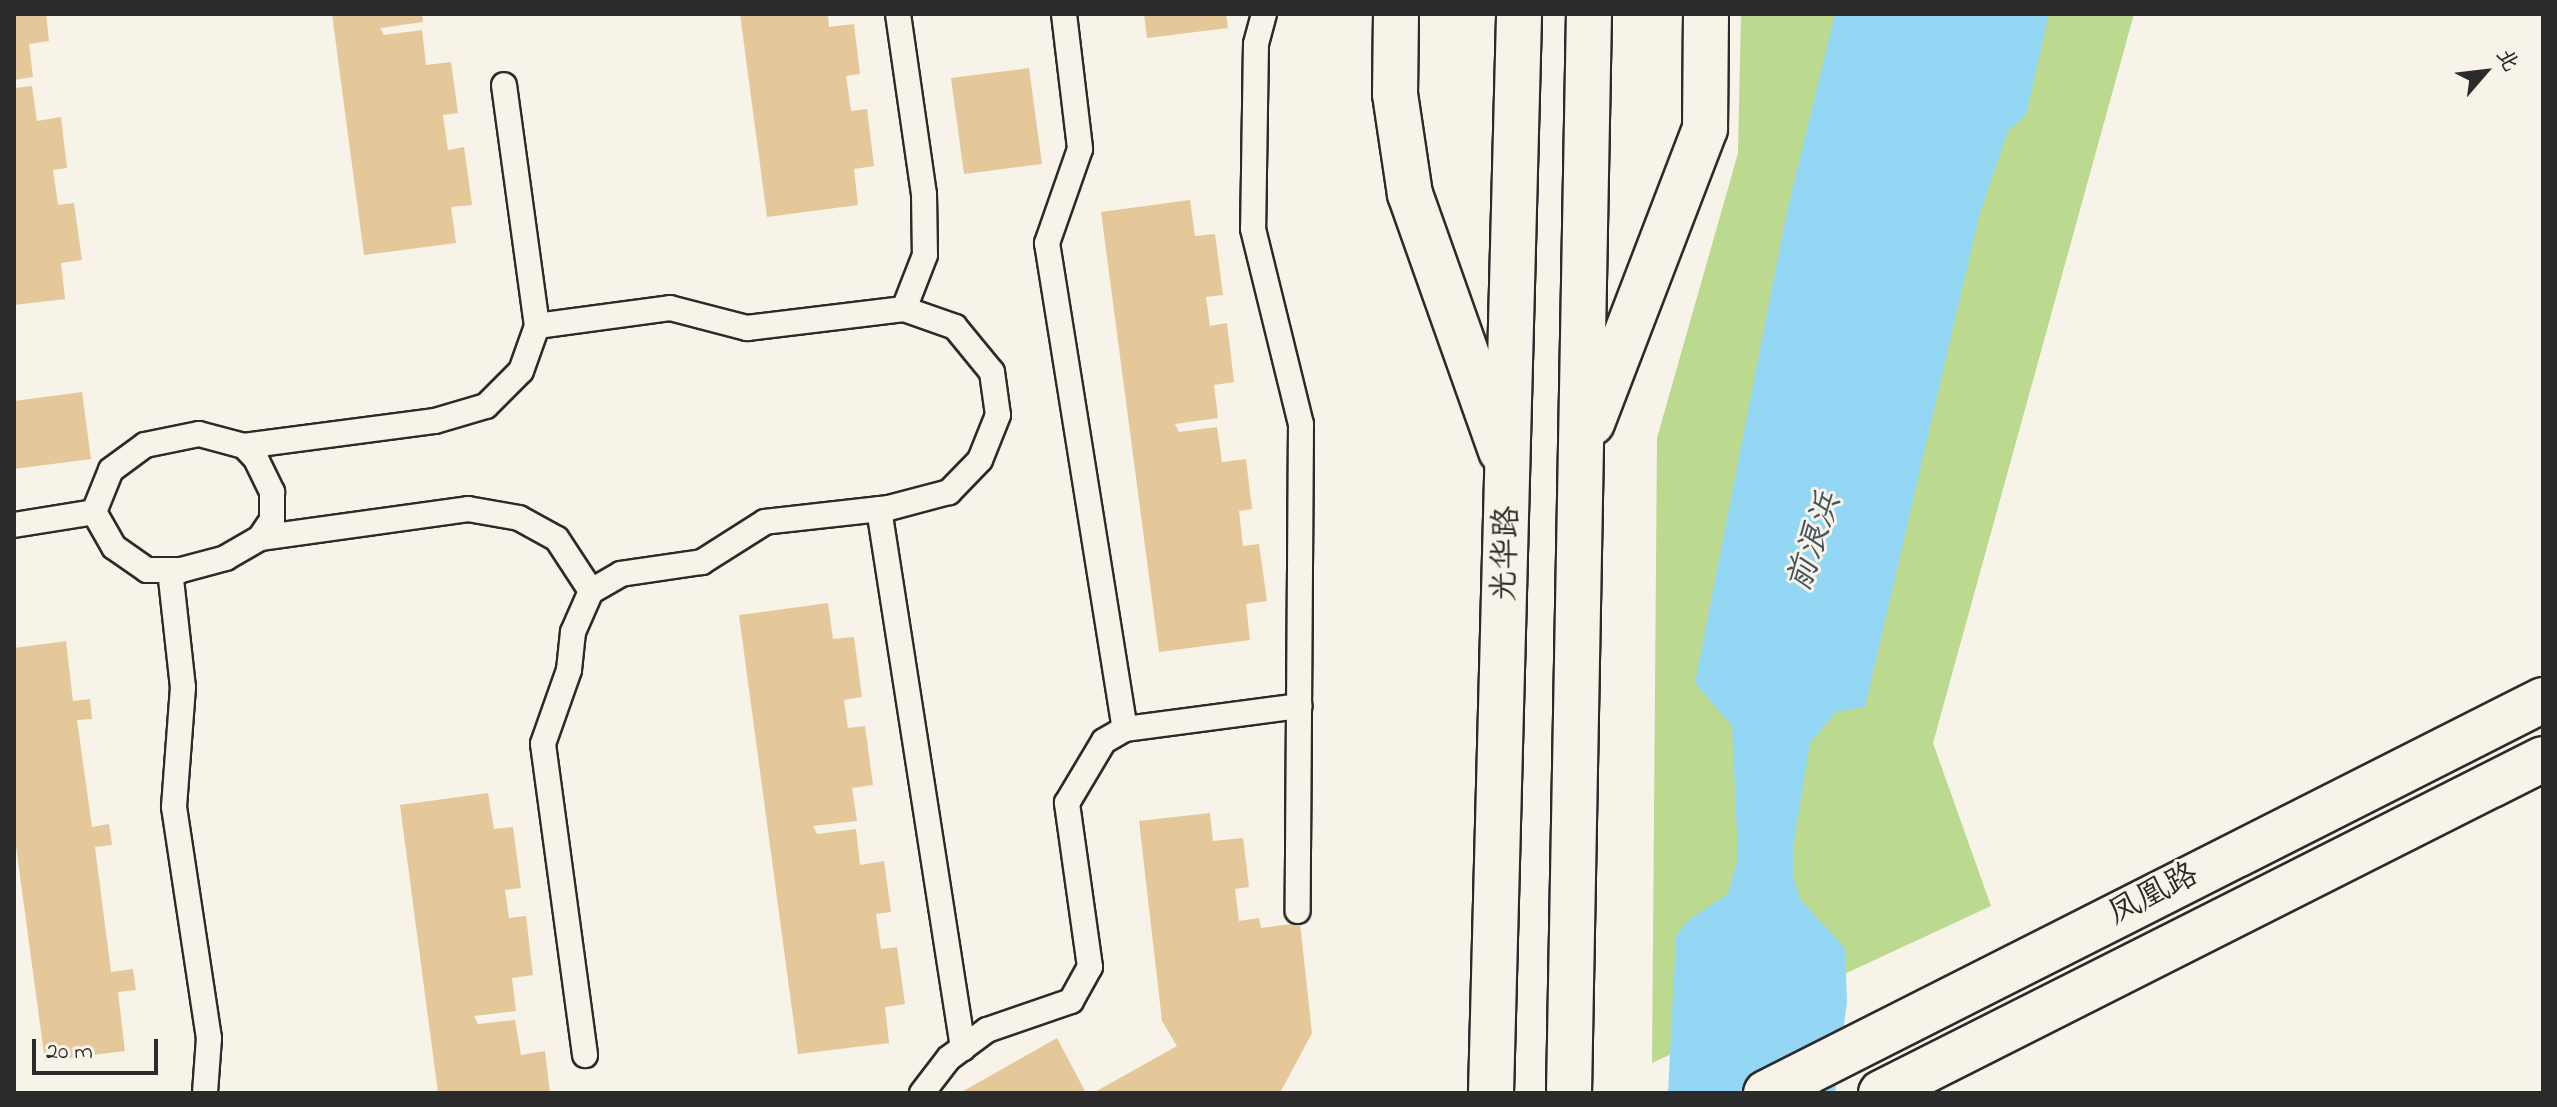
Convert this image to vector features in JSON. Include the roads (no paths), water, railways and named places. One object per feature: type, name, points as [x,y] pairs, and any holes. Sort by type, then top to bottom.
[{"type":"main road","points":[[1396,14],[1395,94],[1410,194],[1510,477]]},
{"type":"main road","name":"光华路","points":[[1491,1093],[1510,477],[1519,14]]},
{"type":"main road","points":[[1569,1093],[1589,14]]},
{"type":"main road","points":[[1582,447],[1685,193],[1705,129],[1706,14]]},
{"type":"main road","name":"凤凰路","points":[[1766,1093],[2543,700]]},
{"type":"main road","name":"凤凰路","points":[[1881,1093],[2543,759]]},
{"type":"lane","points":[[898,14],[925,255],[904,309]]},
{"type":"lane","points":[[1064,14],[1080,149],[1047,243],[1125,729]]},
{"type":"lane","points":[[1264,14],[1256,44],[1253,229],[1301,424],[1298,911]]},
{"type":"lane","points":[[94,512],[111,470],[145,445],[199,434],[244,446],[435,421],[486,406],[521,371],[537,326],[504,85]]},
{"type":"lane","points":[[537,326],[670,308],[747,328],[904,309],[955,327],[992,372],[998,415],[980,460],[949,492],[879,509],[765,522],[702,562],[621,574],[591,591],[573,632],[569,670],[543,744],[585,1055]]},
{"type":"lane","points":[[244,446],[272,492],[272,520],[260,538]]},
{"type":"lane","points":[[94,512],[114,547],[147,570],[170,570],[226,558],[260,538],[468,509],[519,518],[557,539],[591,591]]},
{"type":"lane","points":[[879,509],[963,1048]]},
{"type":"lane","points":[[14,525],[94,512]]},
{"type":"lane","points":[[170,570],[183,687],[174,807],[209,1038],[205,1093]]},
{"type":"lane","points":[[922,1093],[963,1048],[987,1030],[1071,1001],[1090,967],[1067,803],[1104,741],[1125,729],[1299,706]]},
{"type":"water","name":"前浪浜","points":[[1835,14],[2049,14],[2026,114],[2008,131],[1979,216],[1865,707],[1836,712],[1810,743],[1793,847],[1793,874],[1800,899],[1845,948],[1847,1002],[1835,1093],[1668,1093],[1676,936],[1687,921],[1728,894],[1738,856],[1732,726],[1695,683],[1787,211]]}]
